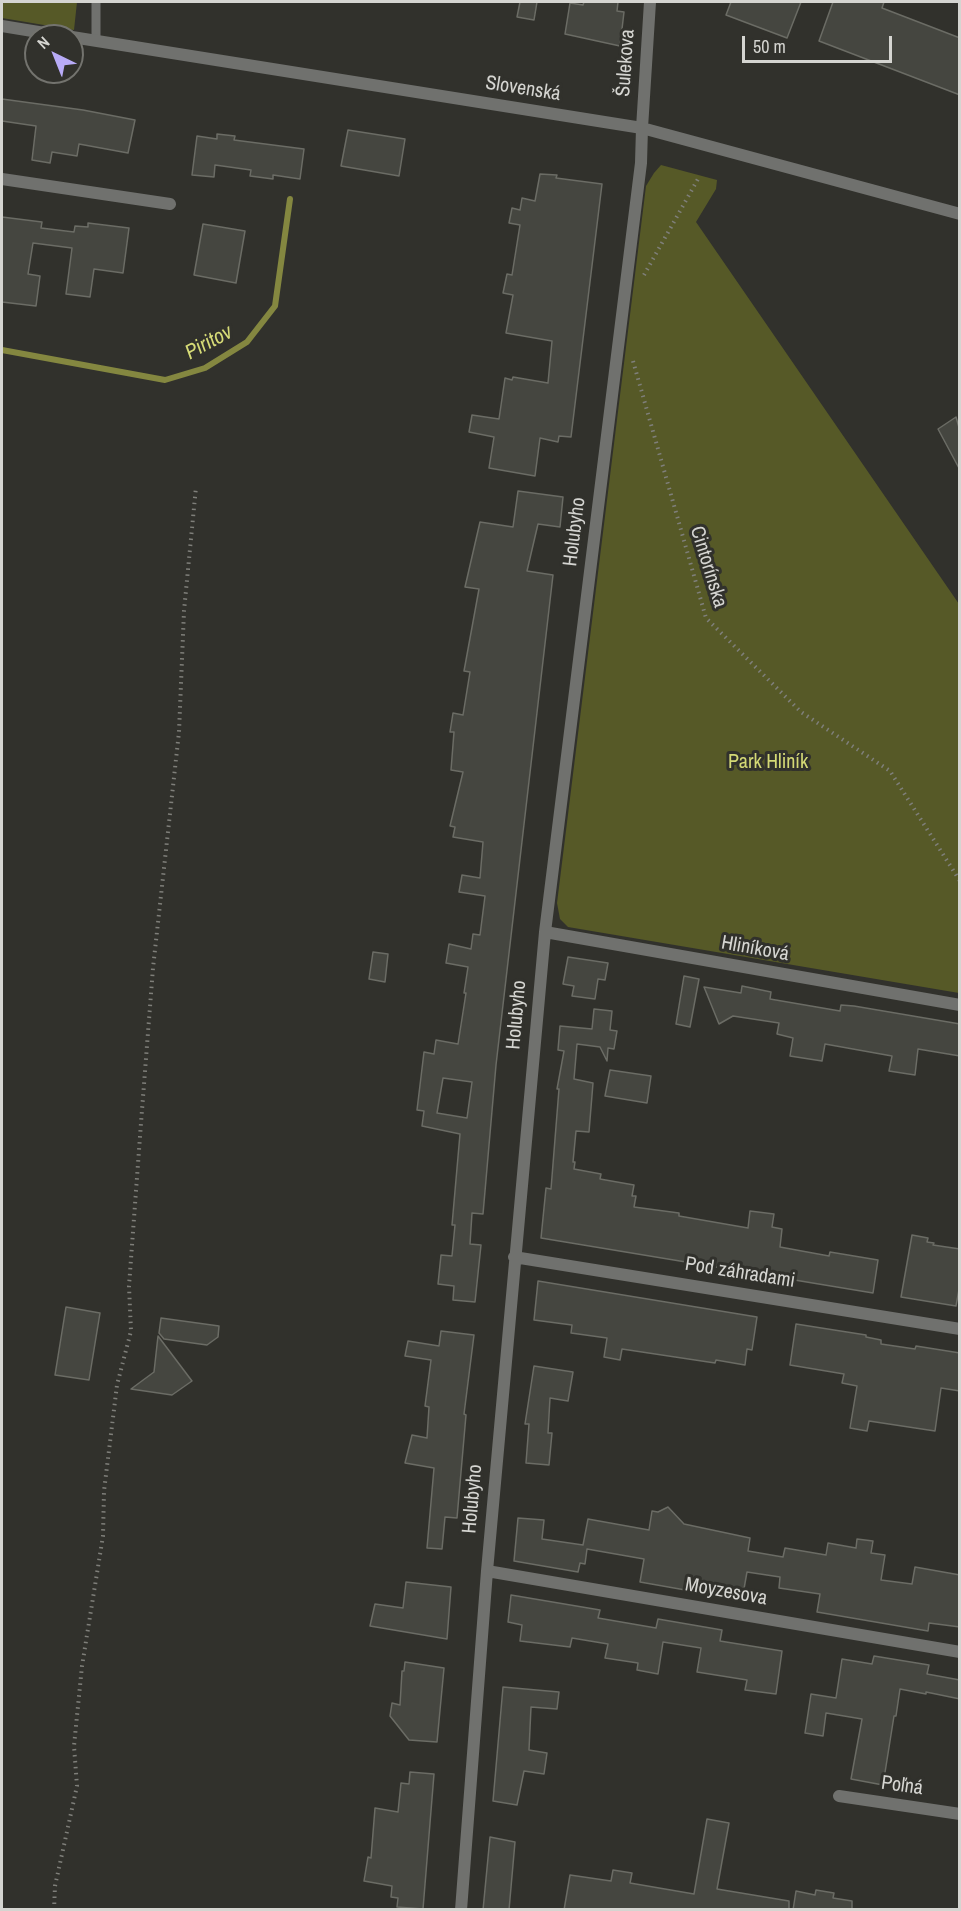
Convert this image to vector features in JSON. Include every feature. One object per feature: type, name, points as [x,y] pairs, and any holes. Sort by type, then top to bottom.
[{"type":"street","name":"Šulekova","points":[[642,128],[650,2]]},
{"type":"street","points":[[2,26],[24,30]]},
{"type":"street","name":"Slovenská","points":[[84,39],[642,128],[960,214]]},
{"type":"street","name":"Holubyho","points":[[461,1910],[487,1571],[545,933],[641,163],[642,128]]},
{"type":"street","points":[[2,179],[170,204]]},
{"type":"street","name":"Hliníková","points":[[545,933],[960,1005]]},
{"type":"street","name":"Pod záhradami","points":[[514,1257],[960,1329]]},
{"type":"street","name":"Moyzesova","points":[[487,1571],[960,1652]]},
{"type":"street","name":"Poľná","points":[[839,1796],[960,1814]]},
{"type":"lane","points":[[96,2],[96,41]]},
{"type":"path","points":[[641,279],[699,179]]},
{"type":"path","name":"Cintorínska","points":[[630,351],[706,618],[801,712],[890,771],[960,881]]},
{"type":"path","points":[[54,1910],[55,1886],[77,1786],[74,1746],[82,1666],[103,1536],[104,1491],[117,1385],[131,1331],[129,1286],[139,1146],[153,968],[179,732],[184,611],[196,487]]},
{"type":"green space","points":[[2,2],[77,2],[75,24],[38,24],[2,18]]},
{"type":"green space","name":"Park Hliník","points":[[661,165],[717,180],[716,189],[696,222],[959,604],[959,993],[568,927],[560,919],[557,903],[646,186]]},
{"type":"building","points":[[520,2],[537,2],[534,20],[517,17]]},
{"type":"building","points":[[584,2],[618,2],[617,11],[624,12],[620,46],[565,34],[570,3],[583,5]]},
{"type":"building","points":[[731,2],[801,2],[787,38],[726,15]]},
{"type":"building","points":[[833,2],[884,2],[882,8],[960,38],[960,95],[819,41]]},
{"type":"building","points":[[2,99],[135,120],[128,153],[79,144],[77,156],[52,152],[50,163],[32,160],[36,126],[2,121]]},
{"type":"building","points":[[348,130],[405,139],[399,176],[341,166]]},
{"type":"building","points":[[217,134],[235,136],[234,140],[304,149],[300,179],[273,175],[273,179],[250,176],[251,170],[215,165],[214,177],[192,175],[197,136],[217,139]]},
{"type":"building","points":[[540,174],[602,184],[571,437],[559,436],[558,442],[540,438],[535,476],[489,468],[494,437],[469,432],[472,415],[499,419],[505,378],[512,380],[513,377],[548,383],[552,341],[506,333],[513,295],[503,293],[507,274],[512,275],[520,225],[509,223],[512,208],[520,210],[522,198],[535,201]]},
{"type":"building","points":[[2,217],[42,222],[41,228],[74,232],[75,226],[88,227],[88,223],[129,228],[123,273],[94,269],[90,297],[66,294],[72,248],[33,243],[28,274],[40,276],[36,306],[2,302]]},
{"type":"building","points":[[203,224],[245,231],[236,283],[194,275]]},
{"type":"building","points":[[956,417],[960,431],[960,470],[938,429]]},
{"type":"building","points":[[518,491],[563,497],[560,527],[538,524],[527,571],[553,575],[496,1065],[483,1214],[472,1213],[470,1244],[481,1245],[475,1302],[453,1300],[454,1286],[438,1284],[441,1255],[452,1256],[455,1225],[452,1225],[460,1134],[422,1126],[424,1111],[417,1110],[424,1052],[434,1054],[436,1040],[458,1044],[468,967],[446,963],[449,944],[471,949],[473,934],[480,935],[485,896],[459,892],[462,875],[480,878],[483,842],[453,837],[455,827],[450,826],[463,772],[451,770],[454,732],[450,732],[453,713],[463,715],[470,672],[464,671],[479,589],[465,587],[480,522],[513,527]],"holes":[[[443,1078],[472,1082],[467,1118],[437,1113]]]},
{"type":"building","points":[[373,952],[388,954],[385,982],[369,979]]},
{"type":"building","points":[[568,957],[608,963],[605,980],[598,979],[595,999],[572,996],[574,986],[563,984]]},
{"type":"building","points":[[684,976],[699,979],[690,1027],[676,1024]]},
{"type":"building","points":[[742,986],[771,992],[770,999],[840,1011],[841,1005],[854,1006],[960,1024],[960,1056],[918,1049],[915,1075],[889,1071],[892,1056],[825,1044],[822,1061],[790,1056],[793,1038],[777,1034],[779,1023],[733,1016],[719,1024],[704,987],[741,993]]},
{"type":"building","points":[[594,1009],[612,1011],[610,1030],[617,1031],[614,1049],[608,1048],[607,1061],[600,1047],[577,1044],[574,1079],[593,1083],[589,1132],[576,1131],[574,1169],[601,1174],[600,1179],[634,1185],[632,1196],[636,1196],[634,1207],[679,1213],[679,1216],[748,1228],[750,1211],[774,1214],[772,1227],[782,1229],[780,1247],[829,1256],[830,1252],[878,1260],[873,1293],[541,1238],[546,1188],[551,1189],[559,1089],[557,1089],[564,1051],[558,1050],[560,1026],[592,1029]]},
{"type":"building","points":[[610,1070],[651,1076],[647,1103],[605,1096]]},
{"type":"building","points":[[912,1235],[928,1238],[927,1242],[934,1243],[933,1245],[960,1249],[960,1284],[956,1306],[901,1297]]},
{"type":"building","points":[[538,1281],[757,1317],[752,1350],[747,1349],[745,1365],[716,1360],[715,1363],[622,1349],[620,1360],[604,1357],[607,1338],[571,1333],[572,1325],[534,1320]]},
{"type":"building","points":[[66,1307],[100,1313],[89,1380],[55,1375]]},
{"type":"building","points":[[161,1318],[219,1326],[218,1337],[207,1345],[164,1339],[159,1333]]},
{"type":"building","points":[[796,1324],[866,1335],[866,1337],[881,1340],[881,1344],[915,1349],[916,1346],[960,1353],[960,1391],[941,1388],[935,1431],[869,1421],[867,1431],[850,1428],[857,1386],[842,1383],[844,1374],[790,1365]]},
{"type":"building","points":[[441,1331],[474,1335],[464,1414],[466,1415],[457,1518],[445,1517],[442,1549],[427,1548],[434,1468],[405,1463],[412,1435],[427,1438],[429,1407],[425,1406],[431,1360],[405,1356],[408,1341],[439,1346]]},
{"type":"building","points":[[158,1336],[192,1381],[172,1395],[131,1389],[154,1372]]},
{"type":"building","points":[[534,1366],[573,1372],[568,1401],[550,1398],[548,1433],[552,1433],[549,1465],[526,1463],[529,1424],[525,1424]]},
{"type":"building","points":[[668,1507],[684,1524],[750,1538],[748,1551],[783,1557],[785,1548],[826,1555],[828,1543],[856,1548],[857,1539],[873,1541],[871,1553],[885,1555],[881,1580],[912,1584],[915,1567],[960,1575],[960,1627],[929,1623],[928,1631],[817,1612],[820,1594],[779,1588],[780,1577],[747,1572],[742,1600],[640,1582],[644,1559],[587,1549],[585,1564],[580,1563],[578,1572],[514,1561],[518,1518],[544,1520],[542,1539],[583,1545],[588,1519],[649,1530],[652,1511],[658,1512]]},
{"type":"building","points":[[406,1582],[451,1587],[447,1639],[370,1626],[375,1604],[403,1608]]},
{"type":"building","points":[[511,1595],[600,1610],[598,1618],[656,1628],[658,1619],[722,1630],[720,1641],[782,1651],[776,1694],[745,1690],[747,1680],[697,1672],[701,1648],[663,1642],[658,1674],[637,1670],[638,1663],[605,1658],[608,1644],[572,1638],[570,1647],[520,1641],[522,1625],[508,1622]]},
{"type":"building","points":[[874,1656],[929,1665],[927,1674],[960,1680],[960,1699],[900,1689],[883,1785],[851,1779],[862,1719],[826,1713],[823,1736],[805,1733],[811,1694],[836,1698],[842,1659],[872,1664]]},
{"type":"building","points":[[405,1662],[444,1668],[437,1742],[409,1740],[390,1716],[392,1703],[400,1705],[402,1671],[404,1671]]},
{"type":"building","points":[[503,1687],[559,1692],[557,1709],[531,1707],[529,1750],[547,1753],[544,1774],[524,1771],[517,1805],[493,1801]]},
{"type":"building","points":[[410,1772],[434,1774],[423,1909],[397,1907],[398,1898],[391,1897],[392,1886],[364,1881],[368,1857],[371,1858],[375,1808],[398,1812],[401,1783],[409,1784]]},
{"type":"building","points":[[707,1819],[729,1823],[717,1889],[789,1901],[789,1910],[564,1910],[570,1875],[611,1881],[613,1870],[632,1873],[630,1883],[694,1894]]},
{"type":"building","points":[[490,1837],[515,1842],[509,1910],[483,1910]]},
{"type":"building","points":[[816,1890],[834,1893],[833,1898],[852,1901],[852,1910],[793,1910],[796,1891],[815,1895]]},
{"type":"waterway","name":"Piritov","points":[[2,350],[165,380],[205,368],[247,342],[275,306],[290,199]]}]
